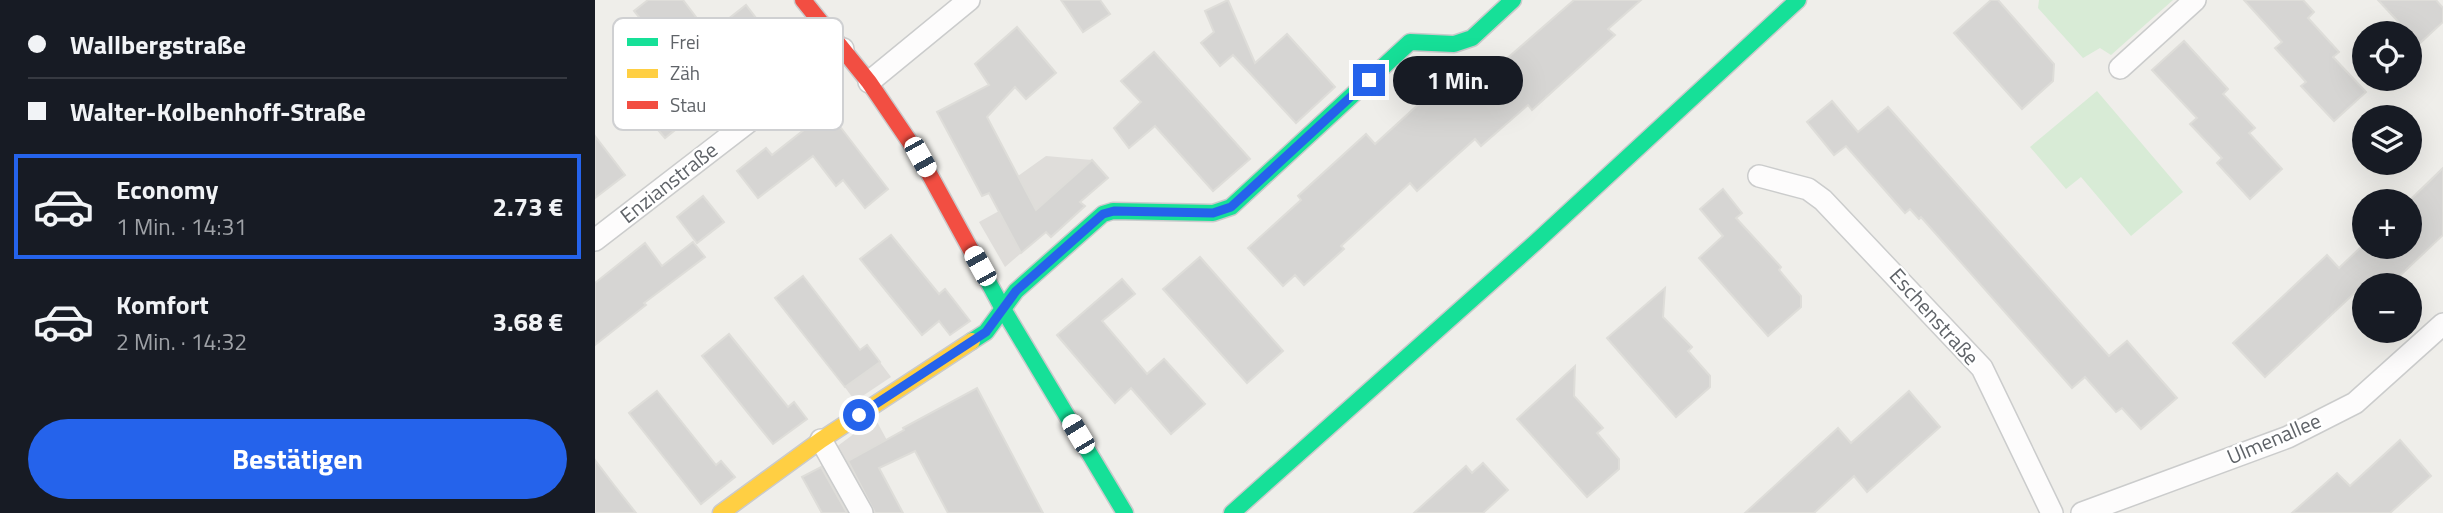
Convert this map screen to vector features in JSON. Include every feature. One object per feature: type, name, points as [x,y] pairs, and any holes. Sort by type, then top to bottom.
[{"type":"street","points":[[803,0],[817,18]]},
{"type":"street","points":[[869,82],[969,0]]},
{"type":"street","points":[[720,513],[821,440],[986,332],[1016,291],[1103,214],[1114,211],[1213,213],[1231,207],[1410,42],[1464,42],[1472,38],[1513,0]]},
{"type":"street","points":[[1232,513],[1537,242],[1798,0]]},
{"type":"street","points":[[2120,68],[2195,0]]},
{"type":"street","points":[[843,50],[869,82],[920,157],[1003,309],[1125,513]]},
{"type":"street","name":"Enzianstraße","points":[[595,240],[737,130]]},
{"type":"street","name":"Eschenstraße","points":[[1759,176],[1808,189],[1823,200],[1982,368],[2052,513]]},
{"type":"street","name":"Ulmenallee","points":[[2082,513],[2288,437],[2355,403],[2443,324]]},
{"type":"street","points":[[821,440],[862,513]]},
{"type":"shaded area","points":[[1046,156],[1092,160],[1108,178],[1005,267],[979,222],[999,211],[1018,176]]},
{"type":"shaded area","points":[[867,345],[891,377],[855,401],[833,371]]},
{"type":"shaded area","points":[[875,418],[897,459],[879,469],[903,513],[821,513],[802,477],[822,467],[819,460]]},
{"type":"green space","points":[[2039,0],[2173,0],[2111,55],[2100,48],[2083,58],[2038,8]]},
{"type":"green space","points":[[2097,91],[2183,192],[2131,236],[2081,177],[2066,189],[2030,147]]},
{"type":"building","points":[[648,0],[683,0],[697,18],[640,18],[634,11]]},
{"type":"building","points":[[1061,0],[1100,0],[1110,14],[1083,32]]},
{"type":"building","points":[[1228,0],[1255,63],[1287,34],[1335,87],[1296,123],[1233,55],[1220,66],[1201,43],[1214,32],[1205,11]]},
{"type":"building","points":[[1574,0],[1641,0],[1608,29],[1615,35],[1532,110],[1528,105],[1481,146],[1475,139],[1417,191],[1410,183],[1341,246],[1344,249],[1304,285],[1295,275],[1283,286],[1248,248],[1301,200],[1298,196],[1366,134],[1375,144],[1432,92],[1440,101],[1486,59],[1495,69]]},
{"type":"building","points":[[1991,0],[1998,0],[2054,64],[2053,81],[2022,109],[1954,33]]},
{"type":"building","points":[[2244,0],[2303,0],[2314,12],[2308,18],[2339,52],[2333,57],[2352,77],[2352,91],[2366,92],[2334,121],[2301,86],[2306,82],[2275,48],[2282,42]]},
{"type":"building","points":[[2378,0],[2436,0],[2443,8],[2443,22],[2422,41],[2422,21],[2398,21]]},
{"type":"building","points":[[746,5],[756,18],[729,18]]},
{"type":"building","points":[[1017,27],[1056,73],[1026,99],[1015,87],[987,117],[1036,210],[1092,160],[1108,178],[1080,202],[1085,206],[1051,237],[1046,232],[1021,253],[989,193],[982,196],[937,112],[989,85],[975,64]]},
{"type":"building","points":[[2184,41],[2228,89],[2223,94],[2255,128],[2249,133],[2282,169],[2250,199],[2217,163],[2222,158],[2190,124],[2197,118],[2152,70]]},
{"type":"building","points":[[1154,52],[1250,159],[1213,191],[1155,126],[1129,148],[1114,128],[1141,102],[1121,81]]},
{"type":"building","points":[[1832,101],[1858,132],[1888,107],[2109,356],[2127,341],[2177,398],[2141,429],[2122,408],[2116,412],[2085,377],[2072,388],[1921,217],[1919,219],[1910,209],[1905,213],[1846,146],[1834,155],[1807,122]]},
{"type":"building","points":[[658,130],[675,130],[665,138]]},
{"type":"building","points":[[804,130],[843,130],[888,189],[865,208],[843,180],[836,186],[813,156],[758,198],[737,171],[766,148],[772,155]]},
{"type":"building","points":[[595,136],[625,175],[595,198]]},
{"type":"building","points":[[2443,168],[2443,235],[2422,255],[2422,189]]},
{"type":"building","points":[[1723,189],[1742,213],[1736,218],[1781,267],[1779,270],[1801,296],[1801,307],[1768,336],[1699,258],[1723,236],[1700,209]]},
{"type":"building","points":[[703,196],[724,222],[697,243],[677,217]]},
{"type":"building","points":[[891,235],[939,294],[945,289],[970,321],[950,335],[939,321],[922,335],[860,259]]},
{"type":"building","points":[[693,242],[705,257],[644,303],[646,305],[595,345],[595,283],[645,243],[662,266]]},
{"type":"building","points":[[2327,255],[2339,268],[2352,256],[2352,259],[2418,259],[2403,273],[2352,273],[2352,295],[2265,377],[2233,343]]},
{"type":"building","points":[[1200,257],[1283,351],[1247,383],[1163,289]]},
{"type":"building","points":[[803,276],[860,350],[867,345],[880,362],[845,387],[775,298]]},
{"type":"building","points":[[1122,279],[1135,294],[1102,321],[1147,374],[1164,359],[1205,404],[1171,434],[1131,388],[1115,403],[1057,335]]},
{"type":"building","points":[[1665,288],[1663,317],[1692,347],[1688,351],[1710,376],[1710,387],[1676,417],[1607,338]]},
{"type":"building","points":[[729,334],[788,407],[794,402],[807,419],[773,444],[702,356]]},
{"type":"building","points":[[1575,366],[1574,396],[1603,428],[1597,433],[1619,459],[1619,469],[1587,497],[1517,419]]},
{"type":"building","points":[[977,388],[1043,513],[948,513],[915,451],[879,468],[903,513],[875,513],[848,461]]},
{"type":"building","points":[[657,391],[716,465],[721,461],[735,477],[701,504],[629,413]]},
{"type":"building","points":[[1909,391],[1940,427],[1867,492],[1854,476],[1814,513],[1745,513],[1838,428],[1851,443]]},
{"type":"building","points":[[2400,440],[2431,476],[2390,513],[2292,513],[2337,473],[2350,486]]},
{"type":"building","points":[[595,460],[614,485],[636,513],[595,513]]},
{"type":"building","points":[[1483,463],[1508,490],[1483,513],[1414,513],[1466,466],[1472,473]]},
{"type":"building","points":[[821,467],[847,513],[822,513],[802,477]]},
{"type":"traffic: fast","points":[[972,341],[986,332],[1016,291],[1103,214],[1113,211],[1213,213],[1231,207],[1410,42],[1454,44],[1472,38],[1513,0]]},
{"type":"traffic: fast","points":[[1232,513],[1536,242],[1798,0]]},
{"type":"traffic: fast","points":[[972,252],[1125,513]]},
{"type":"traffic: slow","points":[[721,513],[821,440],[972,341]]},
{"type":"traffic: jam","points":[[803,0],[817,18]]},
{"type":"traffic: jam","points":[[843,50],[869,82],[920,157],[972,252]]},
{"type":"route","points":[[859,415],[986,332],[1016,291],[1103,214],[1114,211],[1213,213],[1231,207],[1369,80]]}]
